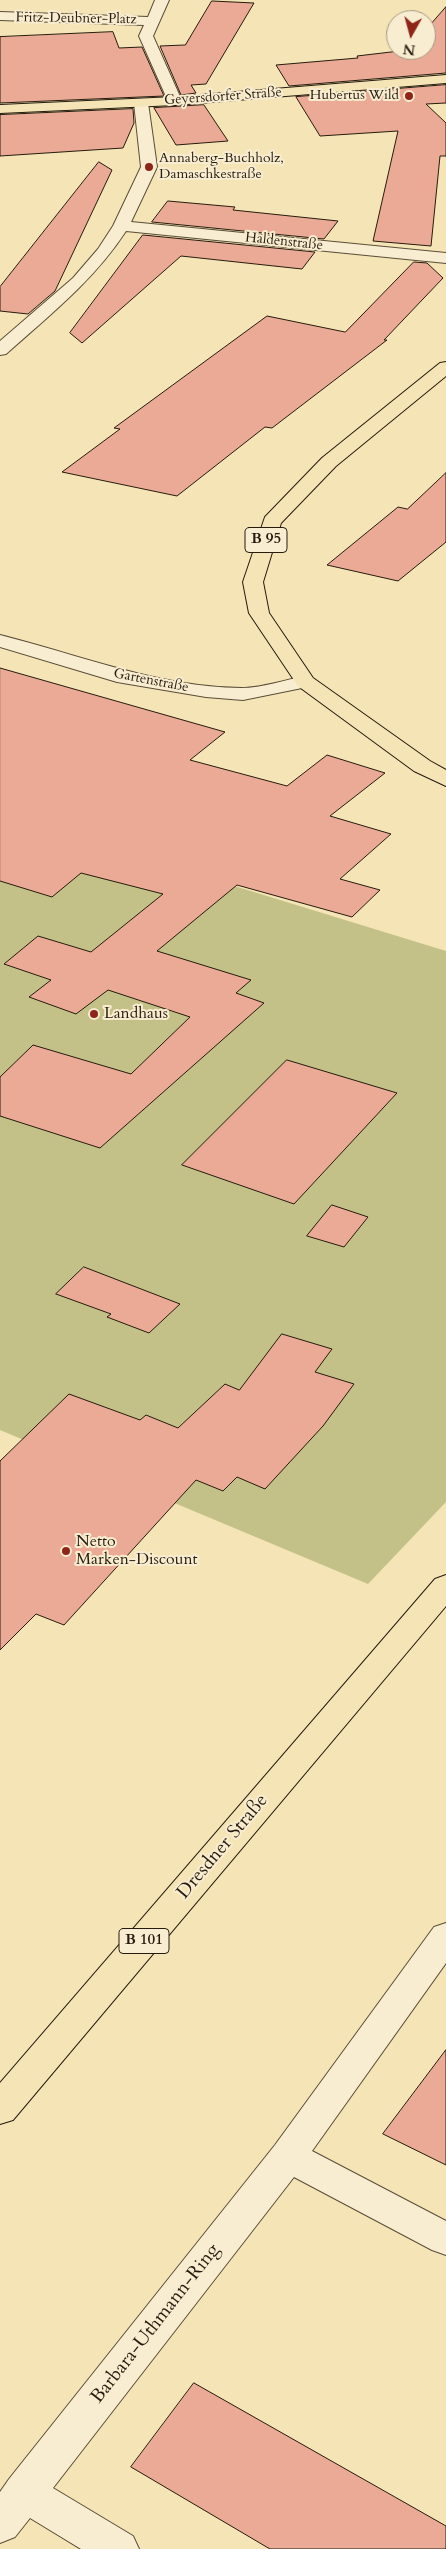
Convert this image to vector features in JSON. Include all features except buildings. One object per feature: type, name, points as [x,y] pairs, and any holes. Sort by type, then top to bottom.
[{"type":"main road","name":"Geyersdorfer Straße","points":[[0,109],[175,101],[446,79]]},
{"type":"main road","name":"B 95","points":[[446,367],[329,462],[272,521],[253,582],[259,613],[305,682],[356,721],[446,780]]},
{"type":"main road","name":"B 95","points":[[382,737],[446,761]]},
{"type":"main road","name":"Dresdner Straße","points":[[0,2109],[446,1586]]},
{"type":"street","points":[[162,0],[146,36],[175,101]]},
{"type":"street","name":"Fritz-Deubner-Platz","points":[[0,16],[152,21]]},
{"type":"street","points":[[0,350],[79,281],[104,252],[121,226],[149,167],[141,103]]},
{"type":"street","name":"Haldenstraße","points":[[121,226],[446,258]]},
{"type":"street","name":"Gartenstraße","points":[[0,640],[117,676],[206,691],[243,694],[305,682]]},
{"type":"street","name":"Barbara-Uthmann-Ring","points":[[0,2524],[288,2156],[446,1936]]},
{"type":"street","points":[[288,2156],[446,2239]]},
{"type":"street","points":[[24,2492],[118,2549]]},
{"type":"shaded area","points":[[0,814],[446,951],[446,1502],[368,1584],[0,1430]]},
{"type":"place","name":"Hubertus Wild","points":[[409,96]]},
{"type":"place","name":"Annaberg-Buchholz, Damaschkestraße","points":[[149,167]]},
{"type":"place","name":"Landhaus","points":[[94,1014]]},
{"type":"place","name":"Netto Marken-Discount","points":[[66,1551]]}]
